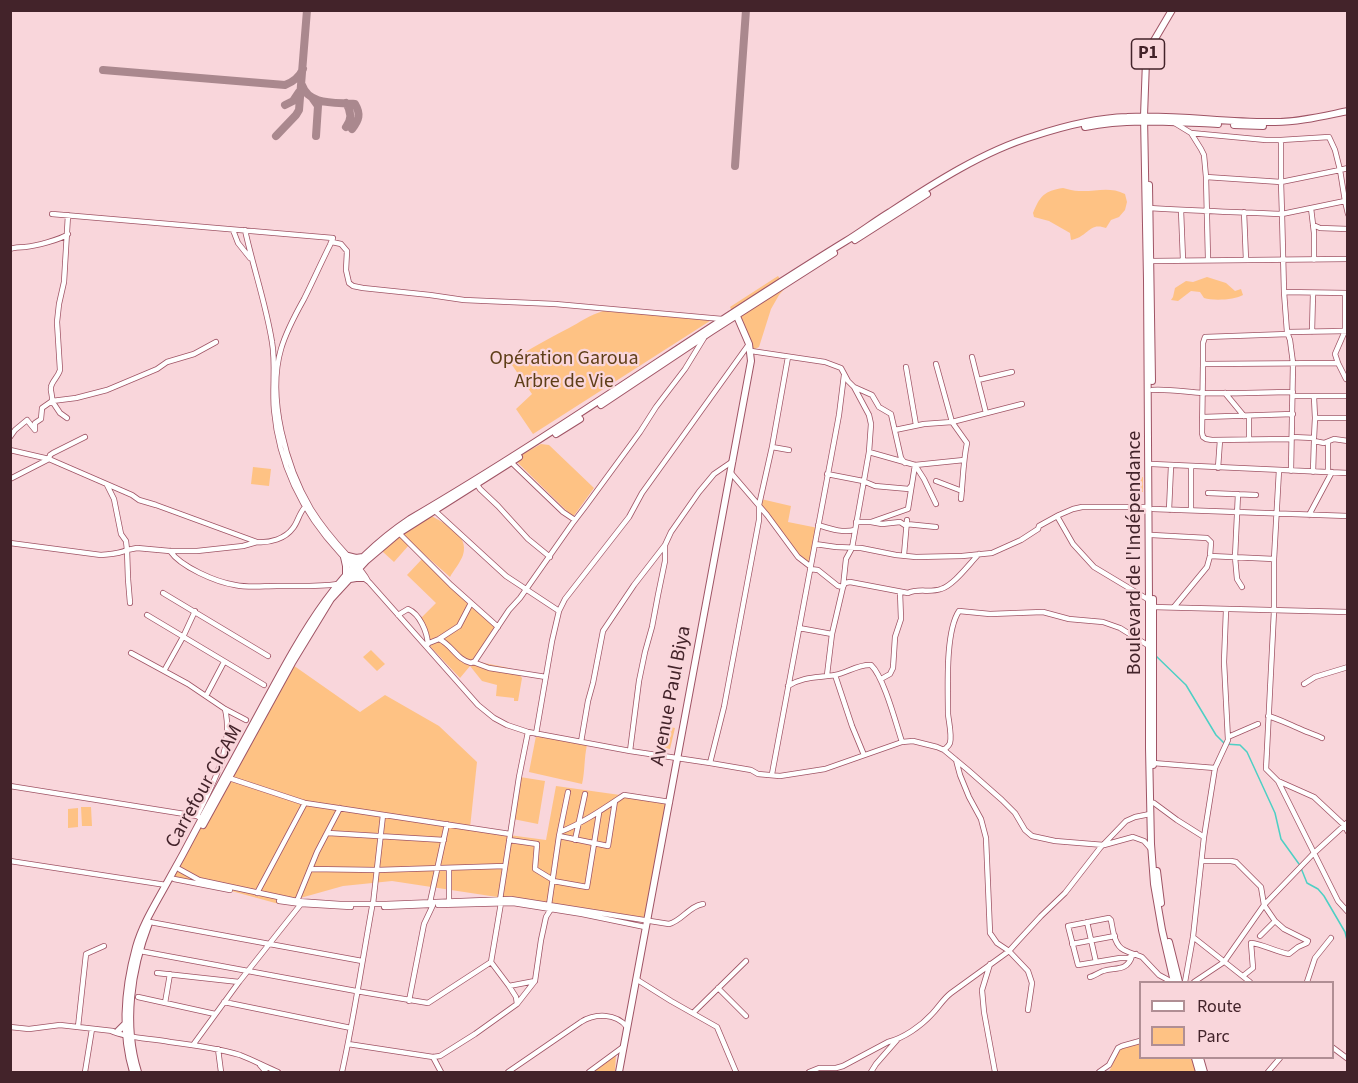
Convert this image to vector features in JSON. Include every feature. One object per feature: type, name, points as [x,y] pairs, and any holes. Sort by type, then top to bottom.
[{"type":"main road","name":"P1","points":[[1144,121],[1148,112],[1145,104],[1146,61],[1149,49],[1172,10]]},
{"type":"main road","points":[[1144,121],[1276,122],[1347,113]]},
{"type":"main road","points":[[133,1072],[126,1023],[128,978],[136,946],[147,919],[199,817],[221,782],[301,636],[338,584],[347,577],[366,579],[365,559],[403,524],[733,319],[791,274],[891,211],[956,172],[1020,140],[1097,120],[1125,117],[1144,121],[1276,126],[1301,124],[1347,113]]},
{"type":"main road","name":"Boulevard de l'Indépendance","points":[[1144,121],[1151,261],[1152,535],[1149,646],[1151,849],[1154,884],[1173,981]]},
{"type":"main road","name":"Boulevard de l'Indépendance","points":[[1144,121],[1154,803],[1157,873],[1165,930],[1179,981]]},
{"type":"main road","points":[[347,577],[346,556],[365,559],[399,533],[733,319]]},
{"type":"main road","points":[[733,319],[750,347]]},
{"type":"main road","name":"Avenue Paul Biya","points":[[619,1072],[733,461],[751,360],[750,347]]},
{"type":"main road","name":"Carrefour CICAM","points":[[128,1034],[133,980],[150,922],[292,663],[331,599],[347,577],[365,559]]},
{"type":"main road","points":[[114,1031],[126,1023]]},
{"type":"main road","points":[[128,1034],[138,1072]]},
{"type":"street","points":[[1173,122],[1191,133],[1204,155],[1208,259]]},
{"type":"street","points":[[1191,133],[1266,140],[1329,137],[1340,170],[1347,214]]},
{"type":"street","points":[[1281,140],[1284,292],[1293,363],[1291,471]]},
{"type":"street","points":[[1206,177],[1281,183],[1347,168]]},
{"type":"street","points":[[1149,208],[1282,214],[1346,201]]},
{"type":"street","points":[[1311,208],[1314,260]]},
{"type":"street","points":[[1181,210],[1183,260]]},
{"type":"street","points":[[1244,212],[1246,260]]},
{"type":"street","points":[[52,214],[245,230],[332,240],[347,250],[346,270],[349,283],[363,288],[464,300],[555,304],[733,319]]},
{"type":"street","points":[[67,418],[60,413],[52,401],[51,385],[60,370],[57,322],[64,282],[68,216]]},
{"type":"street","points":[[1313,225],[1320,228],[1347,229],[1347,220]]},
{"type":"street","points":[[235,230],[238,243],[252,262]]},
{"type":"street","points":[[245,230],[272,339],[273,403],[288,472],[305,507],[318,527],[346,556]]},
{"type":"street","points":[[10,249],[56,241],[68,234]]},
{"type":"street","points":[[332,240],[285,338],[278,362],[277,390],[281,428],[301,499],[356,568],[428,645],[478,705],[486,711],[507,725],[536,734],[780,776],[825,769],[902,742],[913,741],[944,750],[1009,807],[1032,836],[1055,841],[1104,845],[1134,837],[1151,849]]},
{"type":"street","points":[[1151,261],[1347,260]]},
{"type":"street","points":[[1284,292],[1346,293],[1346,331],[1335,354],[1347,379]]},
{"type":"street","points":[[1312,332],[1313,293]]},
{"type":"street","points":[[1346,331],[1205,337],[1203,340],[1203,436],[1206,439],[1220,440],[1292,438],[1314,439],[1324,443],[1334,439],[1347,441]]},
{"type":"street","points":[[473,662],[685,369],[705,336]]},
{"type":"street","points":[[10,437],[27,420],[35,430],[35,423],[41,419],[42,408],[52,401],[107,390],[157,369],[167,362],[194,354],[216,342]]},
{"type":"street","points":[[536,734],[552,641],[559,611],[565,599],[629,517],[642,494],[750,347],[788,357],[836,365],[841,368],[854,387],[870,419],[869,452],[852,548],[846,559],[827,675]]},
{"type":"street","points":[[710,763],[726,696],[759,520],[759,505],[788,357]]},
{"type":"street","points":[[972,357],[986,413]]},
{"type":"street","points":[[1203,364],[1338,363]]},
{"type":"street","points":[[936,364],[952,422],[967,443],[963,460],[961,499]]},
{"type":"street","points":[[906,367],[916,426]]},
{"type":"street","points":[[978,380],[1012,372]]},
{"type":"street","points":[[772,774],[839,415],[844,375]]},
{"type":"street","points":[[854,387],[872,395],[879,407],[890,412],[901,458],[905,463]]},
{"type":"street","points":[[1152,390],[1293,394],[1314,397],[1347,396]]},
{"type":"street","points":[[1225,393],[1246,416],[1249,440]]},
{"type":"street","points":[[1313,472],[1314,397]]},
{"type":"street","points":[[895,430],[952,422],[1022,404]]},
{"type":"street","points":[[1203,417],[1293,414]]},
{"type":"street","points":[[1315,418],[1347,418]]},
{"type":"street","points":[[10,479],[85,437]]},
{"type":"street","points":[[1218,468],[1220,440]]},
{"type":"street","points":[[1309,515],[1330,472],[1328,442]]},
{"type":"street","points":[[772,447],[789,450]]},
{"type":"street","points":[[10,450],[49,459],[139,500],[257,542]]},
{"type":"street","points":[[869,452],[915,465],[963,460]]},
{"type":"street","points":[[581,742],[603,631],[705,485],[714,474],[733,461]]},
{"type":"street","points":[[511,462],[574,520]]},
{"type":"street","points":[[1152,464],[1347,473]]},
{"type":"street","points":[[871,522],[908,509],[915,465]]},
{"type":"street","points":[[915,465],[936,504]]},
{"type":"street","points":[[1169,510],[1171,466]]},
{"type":"street","points":[[1191,466],[1191,510]]},
{"type":"street","points":[[1279,470],[1266,769],[1278,781],[1313,854],[1338,901],[1347,912]]},
{"type":"street","points":[[730,473],[759,505],[798,557],[810,568],[818,570],[835,584],[843,587]]},
{"type":"street","points":[[827,474],[863,481],[875,486],[909,489],[913,484]]},
{"type":"street","points":[[936,481],[962,491]]},
{"type":"street","points":[[476,483],[528,539],[550,557]]},
{"type":"street","points":[[107,484],[115,501],[118,520],[126,541],[130,603]]},
{"type":"street","points":[[1208,493],[1256,495]]},
{"type":"street","points":[[1238,494],[1234,557],[1237,579],[1242,587]]},
{"type":"street","points":[[10,543],[101,555],[136,548],[197,551],[232,547],[269,542],[285,536],[305,507]]},
{"type":"street","points":[[815,544],[916,557],[996,552],[1021,540],[1057,516],[1078,507],[1347,516]]},
{"type":"street","points":[[435,510],[506,576],[559,611]]},
{"type":"street","points":[[1057,516],[1073,544],[1094,567],[1151,604],[1226,610],[1347,612]]},
{"type":"street","points":[[856,522],[879,524],[900,522],[936,527]]},
{"type":"street","points":[[904,555],[907,523]]},
{"type":"street","points":[[818,525],[836,531],[855,530]]},
{"type":"street","points":[[399,533],[436,571],[498,627]]},
{"type":"street","points":[[1152,535],[1209,539],[1211,542],[1207,567],[1174,607]]},
{"type":"street","points":[[630,751],[639,681],[665,561],[665,545]]},
{"type":"street","points":[[170,551],[179,561],[195,570],[232,585],[338,584]]},
{"type":"street","points":[[843,587],[845,583],[850,582],[908,593],[941,589],[958,577],[979,554]]},
{"type":"street","points":[[1210,556],[1274,559]]},
{"type":"street","points":[[880,680],[890,674],[893,668],[895,637],[901,619],[900,592]]},
{"type":"street","points":[[163,593],[268,656]]},
{"type":"street","points":[[428,645],[459,626],[471,603]]},
{"type":"street","points":[[398,615],[408,609],[414,611],[424,630],[428,645]]},
{"type":"street","points":[[1185,981],[1215,768],[1227,742],[1224,662],[1226,610]]},
{"type":"street","points":[[164,671],[195,611]]},
{"type":"street","points":[[944,750],[950,740],[948,716],[950,643],[959,611],[990,614],[1043,612],[1069,619],[1103,622],[1120,628],[1149,646]]},
{"type":"street","points":[[147,615],[264,685]]},
{"type":"street","points":[[799,628],[832,634]]},
{"type":"street","points":[[439,639],[468,663],[473,662],[489,668],[546,678]]},
{"type":"street","points":[[131,653],[246,720]]},
{"type":"street","points":[[206,696],[224,662]]},
{"type":"street","points":[[788,686],[796,681],[835,675],[872,665],[876,669],[892,709],[902,742]]},
{"type":"street","points":[[1304,684],[1347,668]]},
{"type":"street","points":[[835,675],[864,755]]},
{"type":"street","points":[[10,786],[199,817],[225,748],[227,717],[225,709]]},
{"type":"street","points":[[1268,716],[1286,721],[1322,738]]},
{"type":"street","points":[[1227,742],[1258,724]]},
{"type":"street","points":[[517,1004],[516,997],[491,962],[528,732]]},
{"type":"street","points":[[956,760],[969,797],[981,819],[986,838],[990,933],[997,943],[1009,951],[1029,971],[1032,978],[1028,1010]]},
{"type":"street","points":[[1153,763],[1215,768]]},
{"type":"street","points":[[229,778],[305,803],[510,834]]},
{"type":"street","points":[[1278,781],[1314,797],[1346,823],[1347,832]]},
{"type":"street","points":[[348,1044],[434,1058],[475,1034],[517,1004],[535,981],[541,940],[550,907],[559,834],[568,792]]},
{"type":"street","points":[[575,840],[585,794]]},
{"type":"street","points":[[559,834],[599,813],[624,795],[670,802]]},
{"type":"street","points":[[559,834],[575,840],[608,846],[615,801]]},
{"type":"street","points":[[257,893],[305,803]]},
{"type":"street","points":[[1154,803],[1204,837]]},
{"type":"street","points":[[193,1045],[299,902],[310,869],[340,808]]},
{"type":"street","points":[[509,840],[537,844],[535,869],[553,881],[587,887],[599,813]]},
{"type":"street","points":[[342,1072],[373,906],[383,814]]},
{"type":"street","points":[[871,1072],[897,1040],[926,1021],[942,1000],[1009,951],[1065,893],[1126,821],[1150,814]]},
{"type":"street","points":[[1196,981],[1224,962],[1264,905],[1346,823]]},
{"type":"street","points":[[409,1001],[447,824]]},
{"type":"street","points":[[328,833],[444,840]]},
{"type":"street","points":[[10,861],[166,885]]},
{"type":"street","points":[[1202,861],[1236,862],[1262,887],[1264,905],[1275,921],[1284,929],[1306,939],[1307,942],[1289,954],[1251,944],[1252,968],[1243,976]]},
{"type":"street","points":[[310,869],[377,870],[505,866]]},
{"type":"street","points":[[449,868],[449,901]]},
{"type":"street","points":[[179,869],[199,880],[299,902]]},
{"type":"street","points":[[174,879],[338,907],[511,900],[646,924],[672,924],[693,907],[703,904]]},
{"type":"street","points":[[431,904],[449,901],[501,902],[542,908],[550,907]]},
{"type":"street","points":[[542,908],[546,917]]},
{"type":"street","points":[[1134,955],[1126,959],[1079,965],[1068,926],[1109,918],[1121,948],[1142,957],[1163,977],[1171,981]]},
{"type":"street","points":[[1260,936],[1275,921]]},
{"type":"street","points":[[150,922],[362,961]]},
{"type":"street","points":[[1087,922],[1096,962]]},
{"type":"street","points":[[1072,944],[1115,936]]},
{"type":"street","points":[[1193,937],[1249,981]]},
{"type":"street","points":[[1307,981],[1315,958],[1331,938]]},
{"type":"street","points":[[78,1027],[86,954],[104,946]]},
{"type":"street","points":[[140,951],[428,1003],[491,962]]},
{"type":"street","points":[[1090,977],[1104,970],[1118,969],[1130,962],[1134,955]]},
{"type":"street","points":[[693,1013],[746,961]]},
{"type":"street","points":[[990,964],[982,990],[995,1072]]},
{"type":"street","points":[[157,973],[239,982]]},
{"type":"street","points":[[165,1003],[170,974]]},
{"type":"street","points":[[636,978],[717,1027],[736,1072]]},
{"type":"street","points":[[509,986],[535,981]]},
{"type":"street","points":[[718,988],[746,1016]]},
{"type":"street","points":[[138,998],[215,1014]]},
{"type":"street","points":[[224,1002],[351,1028]]},
{"type":"street","points":[[510,1072],[587,1018],[602,1016],[620,1020],[629,1016]]},
{"type":"street","points":[[620,1020],[627,1027]]},
{"type":"street","points":[[10,1027],[29,1029],[60,1025],[114,1031],[218,1049],[243,1056],[278,1072]]},
{"type":"street","points":[[85,1072],[92,1029]]},
{"type":"street","points":[[808,1072],[819,1068],[828,1070],[843,1066],[888,1042],[897,1040]]},
{"type":"street","points":[[1099,1072],[1109,1065],[1118,1048],[1139,1041]]},
{"type":"street","points":[[589,1072],[623,1047]]},
{"type":"street","points":[[218,1049],[221,1072]]},
{"type":"street","points":[[1334,1049],[1347,1059]]},
{"type":"street","points":[[434,1058],[441,1072]]},
{"type":"street","points":[[1268,1072],[1279,1059]]},
{"type":"street","points":[[258,1063],[266,1072]]},
{"type":"green space","points":[[1063,188],[1077,191],[1108,190],[1125,194],[1127,202],[1125,210],[1119,217],[1111,220],[1106,228],[1095,227],[1071,240],[1070,233],[1049,221],[1034,217],[1033,213],[1044,195]]},
{"type":"green space","points":[[778,276],[786,287],[771,309],[759,347],[751,348],[730,307]]},
{"type":"green space","points":[[1207,277],[1226,283],[1235,291],[1241,289],[1243,295],[1230,299],[1213,300],[1204,298],[1200,292],[1191,291],[1178,301],[1171,300],[1175,288],[1186,281],[1193,282]]},
{"type":"green space","name":"Opération Garoua Arbre de Vie","points":[[603,311],[713,319],[533,434],[516,409],[532,394],[511,362],[539,344]]},
{"type":"green space","points":[[541,444],[549,445],[594,488],[573,517],[514,459]]},
{"type":"green space","points":[[253,467],[271,469],[269,486],[251,484]]},
{"type":"green space","points":[[1143,477],[1143,492],[1134,492],[1132,478]]},
{"type":"green space","points":[[761,499],[791,506],[788,522],[818,528],[811,567],[805,563],[759,505]]},
{"type":"green space","points":[[428,514],[448,525],[463,541],[463,555],[450,577],[401,534]]},
{"type":"green space","points":[[399,535],[409,545],[394,562],[383,552],[382,548]]},
{"type":"green space","points":[[423,558],[497,626],[474,661],[509,668],[519,674],[522,678],[518,701],[514,701],[514,698],[496,696],[497,685],[482,681],[470,666],[460,678],[426,642],[421,618],[436,603],[407,575]]},
{"type":"green space","points":[[371,650],[385,664],[377,671],[363,657]]},
{"type":"green space","points":[[290,663],[360,712],[385,695],[439,726],[477,762],[470,828],[546,840],[556,786],[670,802],[648,920],[392,881],[343,886],[279,904],[224,889],[172,880]]},
{"type":"green space","points":[[665,726],[675,728],[670,749],[660,747]]},
{"type":"green space","points":[[536,736],[587,745],[582,784],[529,772]]},
{"type":"green space","points":[[520,777],[545,781],[538,824],[513,819]]},
{"type":"green space","points":[[81,807],[91,807],[92,826],[82,826]]},
{"type":"green space","points":[[78,808],[78,827],[68,828],[68,809]]},
{"type":"green space","points":[[1139,1042],[1139,1059],[1192,1059],[1197,1072],[1109,1072],[1120,1048]]},
{"type":"green space","points":[[616,1053],[615,1072],[588,1072]]},
{"type":"waterway","points":[[1156,656],[1186,685],[1216,735],[1225,744],[1240,745],[1247,752],[1275,813],[1281,839],[1299,864]]},
{"type":"waterway","points":[[1301,868],[1307,883],[1318,889],[1324,896],[1345,932],[1348,944]]},
{"type":"taxiway","points":[[276,136],[299,110],[307,10]]},
{"type":"taxiway","points":[[735,166],[746,10]]},
{"type":"taxiway","points":[[103,70],[285,85],[296,79],[303,69]]},
{"type":"taxiway","points":[[302,85],[306,92],[317,100],[355,104],[358,117],[352,129]]},
{"type":"taxiway","points":[[285,105],[293,101],[299,92]]},
{"type":"taxiway","points":[[313,99],[318,106],[316,136]]},
{"type":"taxiway","points":[[346,103],[350,115],[346,127]]}]
